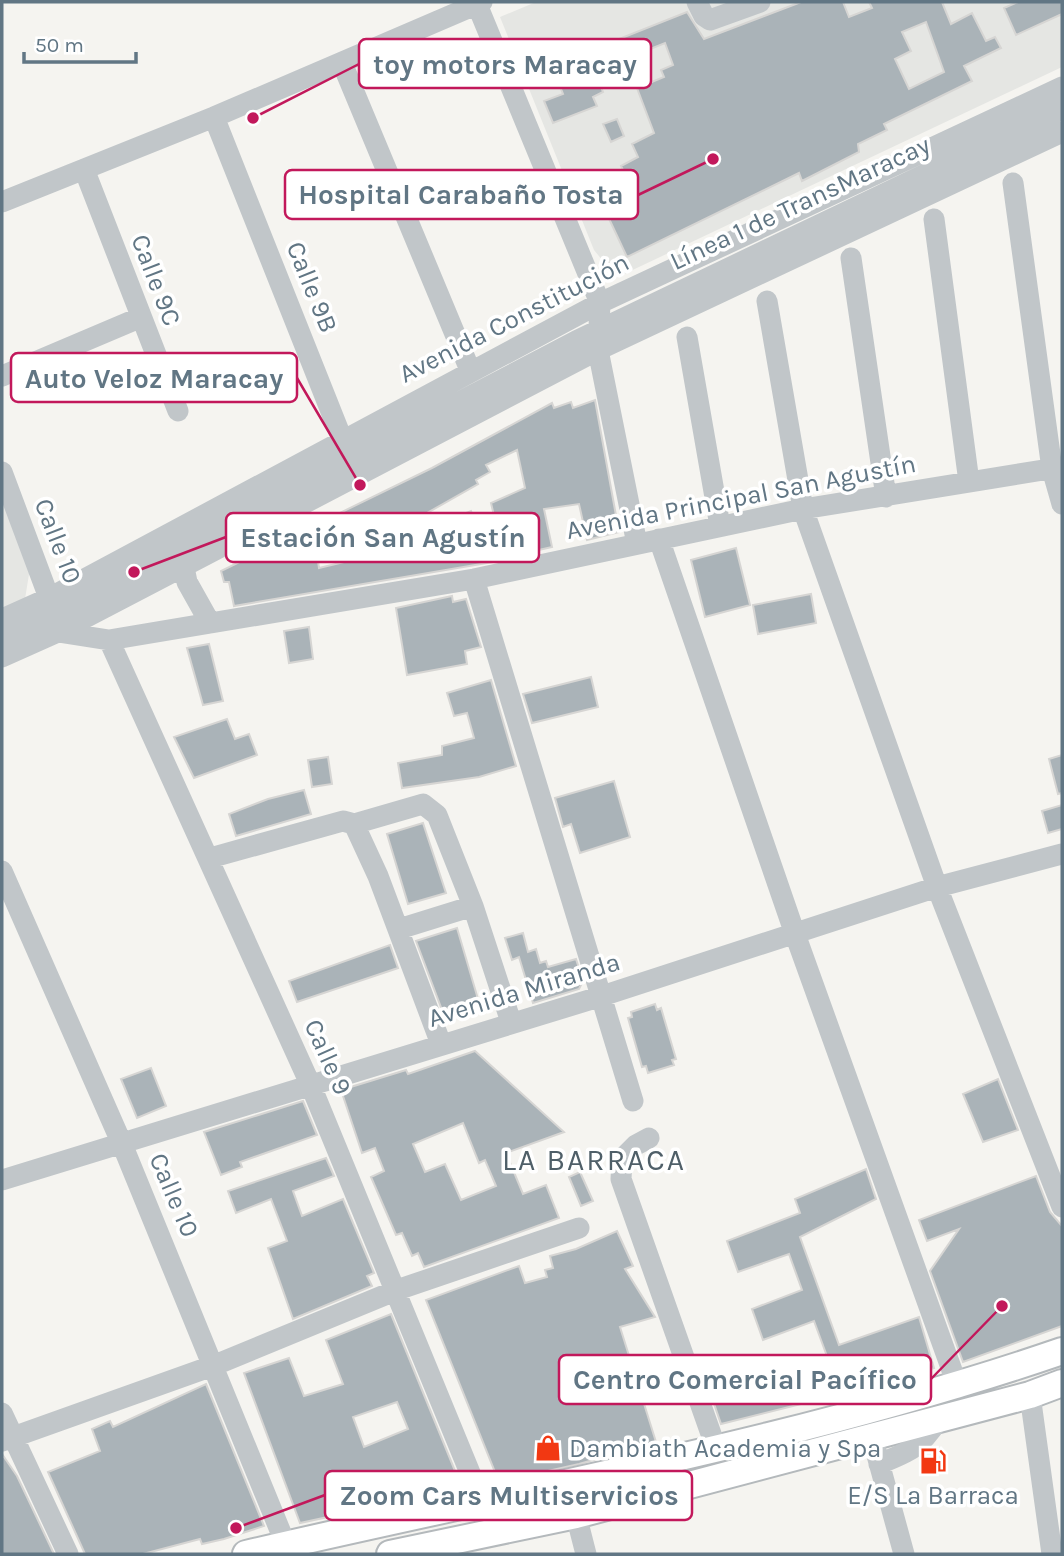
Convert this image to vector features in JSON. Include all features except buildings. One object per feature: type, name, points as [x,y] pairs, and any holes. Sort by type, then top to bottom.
[{"type":"main road","points":[[246,1554],[716,1448],[958,1387],[1062,1351]]},
{"type":"main road","points":[[390,1554],[576,1514],[938,1420],[1030,1395],[1062,1383]]},
{"type":"street","points":[[696,2],[704,16],[710,20],[760,2]]},
{"type":"street","points":[[2,202],[214,117],[478,3],[600,303],[598,340],[637,544]]},
{"type":"street","points":[[342,63],[470,370]]},
{"type":"street","name":"Avenida Constitución","points":[[2,657],[55,614],[342,439],[470,370],[600,303],[1062,87]]},
{"type":"street","name":"Línea 1 de TransMaracay","points":[[2,638],[55,614],[1062,109]]},
{"type":"street","name":"Calle 9B","points":[[214,117],[342,439]]},
{"type":"street","name":"Avenida Constitución","points":[[2,619],[55,614],[184,567],[598,340],[1062,132]]},
{"type":"street","name":"Calle 9C","points":[[84,169],[139,318],[178,411]]},
{"type":"street","points":[[1013,183],[1062,504]]},
{"type":"street","points":[[934,219],[969,482]]},
{"type":"street","points":[[850,258],[886,497]]},
{"type":"street","points":[[767,300],[803,509],[937,887],[1062,1207]]},
{"type":"street","points":[[2,376],[139,318]]},
{"type":"street","points":[[687,337],[720,526]]},
{"type":"street","name":"Avenida Principal San Agustín","points":[[55,614],[109,640],[474,579],[803,509],[1057,468]]},
{"type":"street","name":"Calle 10","points":[[2,472],[55,614]]},
{"type":"street","points":[[659,539],[795,934],[958,1387]]},
{"type":"street","points":[[184,567],[187,582],[210,623]]},
{"type":"street","points":[[474,579],[634,1101]]},
{"type":"street","name":"Calle 9","points":[[109,640],[311,1086],[482,1502]]},
{"type":"street","points":[[209,858],[343,821],[354,824],[423,804],[431,808],[437,815],[472,906],[511,1022]]},
{"type":"street","points":[[354,824],[398,929],[440,1044]]},
{"type":"street","name":"Avenida Miranda","points":[[2,1180],[602,996],[937,887],[1062,854]]},
{"type":"street","name":"Calle 10","points":[[2,871],[122,1144],[215,1365],[286,1545]]},
{"type":"street","points":[[398,929],[472,906]]},
{"type":"street","points":[[649,1138],[636,1145],[622,1159],[621,1179],[716,1448]]},
{"type":"street","points":[[7,1440],[215,1365],[397,1290],[579,1228]]},
{"type":"street","points":[[1030,1395],[1052,1554]]},
{"type":"street","points":[[2,1413],[7,1440],[68,1554]]},
{"type":"street","points":[[880,1464],[913,1450],[925,1441],[938,1420]]},
{"type":"street","points":[[872,1437],[904,1554]]},
{"type":"street","points":[[576,1514],[586,1554]]},
{"type":"shaded area","points":[[536,2],[1062,2],[1062,67],[622,275],[607,266],[594,250],[500,17]]},
{"type":"shaded area","points":[[2,490],[30,568],[25,599],[2,608]]},
{"type":"place","name":"toy motors Maracay","points":[[253,118]]},
{"type":"place","name":"Hospital Carabaño Tosta","points":[[713,159]]},
{"type":"place","name":"Auto Veloz Maracay","points":[[360,485]]},
{"type":"place","name":"Estación San Agustín","points":[[134,572]]},
{"type":"place","name":"Centro Comercial Pacífico","points":[[1002,1306]]},
{"type":"place","name":"Dambiath Academia y Spa","points":[[548,1448]]},
{"type":"place","name":"E/S La Barraca","points":[[933,1461]]},
{"type":"place","name":"Zoom Cars Multiservicios","points":[[236,1528]]},
{"type":"district","name":"LA BARRACA","points":[[594,1160]]}]
